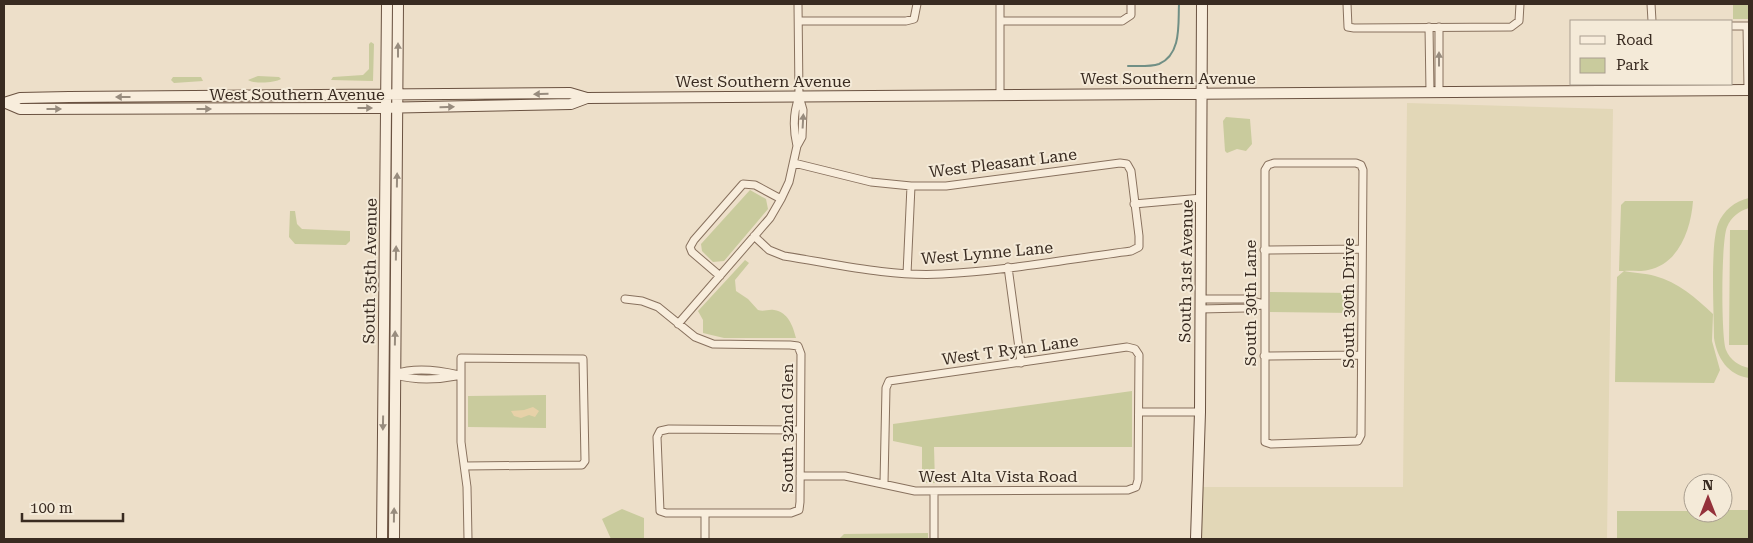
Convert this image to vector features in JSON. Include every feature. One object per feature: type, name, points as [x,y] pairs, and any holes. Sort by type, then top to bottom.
[{"type":"main road","name":"South 35th Avenue","points":[[382,539],[386,4]]},
{"type":"main road","name":"South 35th Avenue","points":[[394,539],[398,4]]},
{"type":"main road","name":"South 31st Avenue","points":[[1196,539],[1200,412],[1202,4]]},
{"type":"main road","name":"West Southern Avenue","points":[[5,103],[20,98],[69,97],[570,94],[587,98],[1203,92],[1749,90]]},
{"type":"main road","name":"West Southern Avenue","points":[[5,103],[20,110],[398,108],[571,104],[587,98]]},
{"type":"main road","points":[[384,302],[396,302]]},
{"type":"street","points":[[625,299],[642,301],[658,307],[678,324],[770,218],[781,199],[794,163],[797,146],[794,135],[794,110],[799,96],[798,4]]},
{"type":"street","points":[[799,21],[906,21],[914,19],[917,4]]},
{"type":"street","points":[[1000,4],[1000,94]]},
{"type":"street","points":[[1000,21],[1122,21],[1129,18],[1131,4]]},
{"type":"street","points":[[1347,4],[1348,27],[1510,27],[1517,24],[1520,17],[1520,4]]},
{"type":"street","points":[[1651,4],[1652,20]]},
{"type":"street","points":[[1733,26],[1748,26],[1749,90]]},
{"type":"street","points":[[1428,27],[1434,92]]},
{"type":"street","points":[[1434,92],[1439,27]]},
{"type":"street","name":"West Pleasant Lane","points":[[794,163],[871,182],[911,186],[946,186],[1120,163],[1127,164],[1130,171],[1134,204]]},
{"type":"street","name":"South 30th Lane","points":[[1265,442],[1265,170],[1268,165],[1356,163],[1361,165]]},
{"type":"street","name":"South 30th Drive","points":[[1265,442],[1271,444],[1358,441],[1361,435],[1363,170],[1361,165]]},
{"type":"street","points":[[720,276],[692,252],[690,247],[741,186],[747,183],[781,199]]},
{"type":"street","points":[[907,274],[911,186]]},
{"type":"street","points":[[1134,204],[1202,198]]},
{"type":"street","name":"West Lynne Lane","points":[[754,236],[769,250],[784,256],[907,274],[943,274],[1132,251],[1139,247],[1134,204]]},
{"type":"street","points":[[1264,250],[1362,249]]},
{"type":"street","points":[[1008,267],[1021,363]]},
{"type":"street","points":[[1234,299],[1234,308]]},
{"type":"street","points":[[1200,304],[1234,299],[1246,299],[1264,304]]},
{"type":"street","points":[[1200,304],[1234,308],[1264,304]]},
{"type":"street","name":"South 32nd Glen","points":[[678,324],[695,337],[713,344],[798,346],[802,354],[798,510],[790,512],[705,513]]},
{"type":"street","name":"West T Ryan Lane","points":[[884,483],[886,388],[889,382],[1127,347],[1135,349],[1139,355],[1139,412]]},
{"type":"street","points":[[1264,356],[1361,355]]},
{"type":"street","points":[[464,466],[582,465],[585,461],[585,364],[583,359],[461,358],[459,375],[462,410],[461,442],[464,466],[468,492],[468,539]]},
{"type":"street","points":[[395,374],[407,370],[423,374],[442,370],[459,375]]},
{"type":"street","points":[[1139,412],[1200,412]]},
{"type":"street","name":"West Alta Vista Road","points":[[800,476],[845,476],[915,490],[1128,490],[1136,487],[1138,480],[1139,412]]},
{"type":"street","points":[[705,539],[705,513],[666,513],[660,511],[657,437],[660,431],[669,429],[800,430]]},
{"type":"street","points":[[934,490],[934,539]]},
{"type":"shaded area","points":[[1407,103],[1613,109],[1607,539],[1200,539],[1201,487],[1403,487]]},
{"type":"green space","points":[[1733,4],[1749,4],[1749,19],[1733,19]]},
{"type":"green space","points":[[371,42],[374,44],[373,81],[331,80],[333,77],[363,75],[369,69],[369,44]]},
{"type":"green space","points":[[258,76],[279,77],[281,79],[264,82],[248,80]]},
{"type":"green space","points":[[173,77],[201,77],[203,81],[174,83],[171,80]]},
{"type":"green space","points":[[1226,117],[1250,119],[1252,144],[1246,151],[1237,149],[1227,153],[1225,151],[1223,121]]},
{"type":"green space","points":[[750,190],[766,199],[768,209],[724,261],[713,262],[702,251],[701,244]]},
{"type":"green space","points":[[1749,198],[1749,208],[1736,215],[1727,227],[1722,288],[1723,327],[1726,350],[1735,362],[1749,368],[1749,378],[1729,369],[1718,352],[1714,338],[1713,280],[1714,247],[1718,224],[1730,207]]},
{"type":"green space","points":[[1625,201],[1693,201],[1686,234],[1668,261],[1648,270],[1619,271],[1621,205]]},
{"type":"green space","points":[[290,211],[295,211],[297,224],[302,229],[350,231],[350,241],[346,245],[295,244],[289,237]]},
{"type":"green space","points":[[1730,230],[1749,230],[1749,345],[1729,345]]},
{"type":"green space","points":[[745,260],[749,263],[735,280],[736,291],[748,299],[758,310],[774,310],[783,314],[791,324],[796,338],[724,338],[703,333],[703,320],[698,311]]},
{"type":"green space","points":[[1624,271],[1651,275],[1671,282],[1679,286],[1713,314],[1712,341],[1720,370],[1714,383],[1615,382],[1617,277]]},
{"type":"green space","points":[[1270,292],[1354,293],[1354,313],[1270,312]]},
{"type":"green space","points":[[1132,391],[1132,447],[934,447],[935,483],[922,483],[922,447],[893,441],[893,424]]},
{"type":"green space","points":[[546,395],[546,428],[468,427],[468,396]]},
{"type":"green space","points":[[622,509],[644,518],[644,539],[611,539],[602,519]]},
{"type":"green space","points":[[1733,510],[1749,510],[1749,539],[1617,539],[1617,511],[1683,511],[1683,523],[1733,523]]},
{"type":"green space","points":[[928,533],[928,539],[839,539],[844,534]]},
{"type":"sand","points":[[533,407],[539,411],[535,417],[529,415],[521,418],[514,416],[511,411],[524,410]]},
{"type":"waterway","points":[[1128,66],[1159,64],[1172,53],[1177,37],[1179,4]]}]
